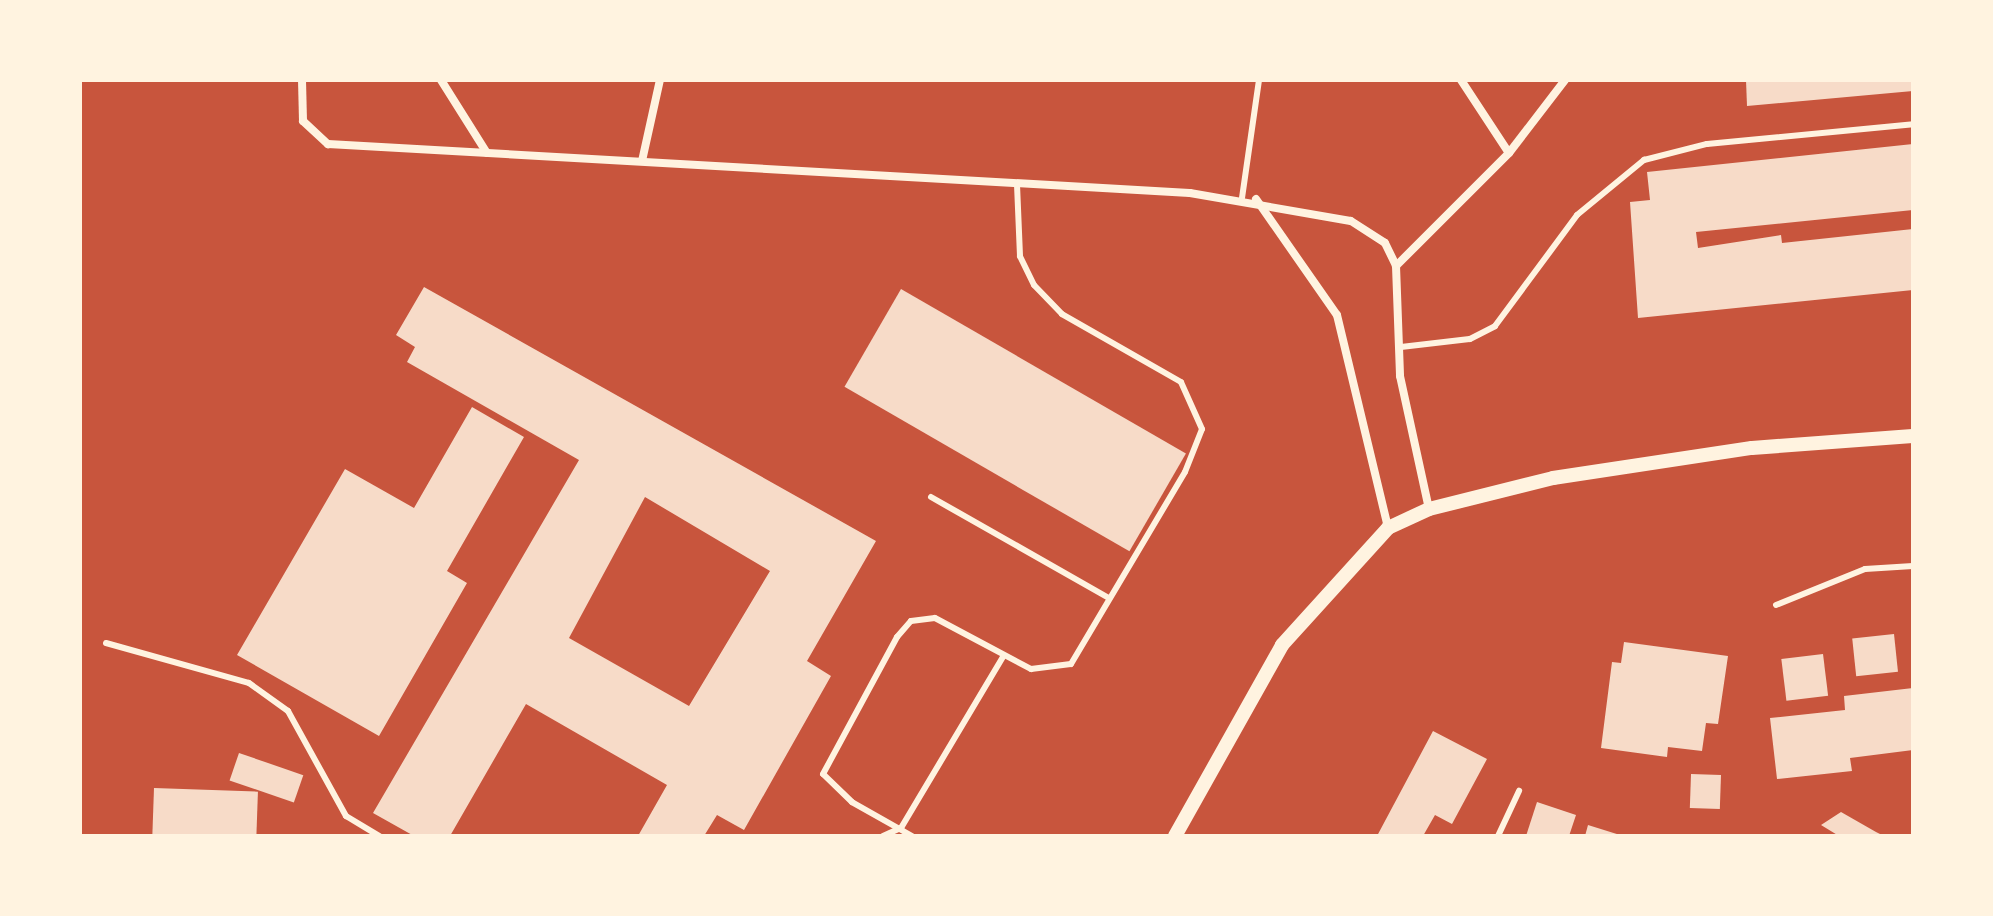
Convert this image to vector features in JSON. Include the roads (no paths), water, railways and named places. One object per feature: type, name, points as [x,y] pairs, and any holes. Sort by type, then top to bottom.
[{"type":"street","points":[[302,80],[303,121],[328,144],[1256,199],[1351,221],[1385,243],[1396,266],[1400,376],[1429,509]]},
{"type":"street","points":[[441,80],[487,153]]},
{"type":"street","points":[[642,161],[660,80]]},
{"type":"street","points":[[1461,80],[1509,153]]},
{"type":"street","points":[[1396,266],[1509,153],[1565,80]]},
{"type":"street","points":[[1256,199],[1337,315],[1388,528]]},
{"type":"street","points":[[1175,836],[1282,645],[1388,528],[1429,509],[1553,478],[1691,457],[1913,436]]},
{"type":"lane","points":[[1242,198],[1259,80]]},
{"type":"lane","points":[[1401,347],[1470,339],[1495,326],[1577,215],[1644,160],[1707,144],[1913,124]]},
{"type":"lane","points":[[912,836],[852,802],[823,774],[885,656],[911,621],[935,618],[1003,657],[1031,669],[1071,664],[1198,446],[1198,412],[1181,382],[1062,314],[1034,285],[1020,256],[1017,184]]},
{"type":"lane","points":[[931,497],[1109,598]]},
{"type":"lane","points":[[1776,605],[1865,569],[1913,566]]},
{"type":"lane","points":[[106,643],[249,683],[288,711],[346,816],[379,836]]},
{"type":"lane","points":[[883,836],[901,828],[1003,657]]},
{"type":"lane","points":[[1498,836],[1519,791]]}]
